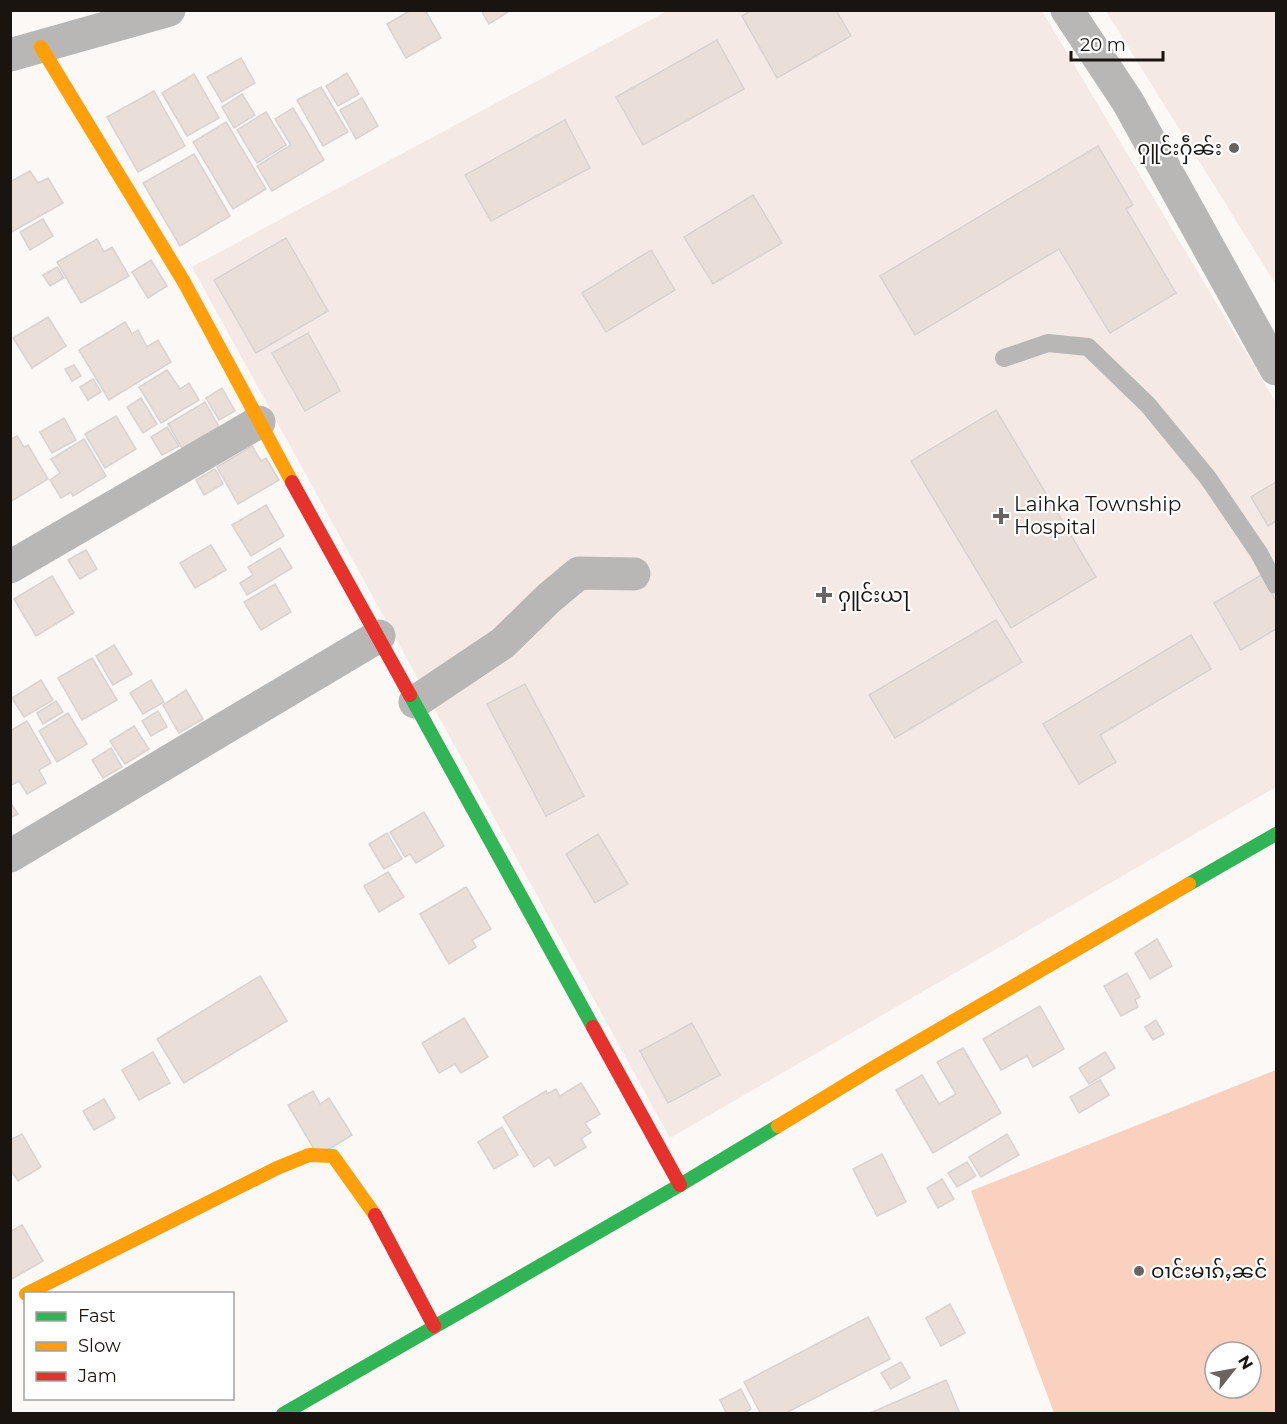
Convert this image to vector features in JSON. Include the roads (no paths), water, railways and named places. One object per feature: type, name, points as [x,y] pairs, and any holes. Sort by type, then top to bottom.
[{"type":"street","points":[[1067,10],[1128,102],[1276,369]]},
{"type":"street","points":[[153,13],[26,51],[184,282],[680,1185]]},
{"type":"street","points":[[10,567],[259,422]]},
{"type":"street","points":[[415,702],[503,643],[549,598],[579,573],[634,574]]},
{"type":"street","points":[[10,856],[379,636]]},
{"type":"street","points":[[283,1413],[680,1185],[878,1065],[1276,834]]},
{"type":"street","points":[[30,1292],[277,1168],[309,1155],[333,1156],[375,1214],[434,1326]]},
{"type":"street","points":[[10,1301],[24,1295]]},
{"type":"lane","points":[[1004,358],[1048,343],[1088,347],[1148,405],[1208,477],[1259,553],[1276,585]]},
{"type":"place","name":"ႁူင်းႁဵၼ်း","points":[[1234,148]]},
{"type":"place","name":"Laihka Township Hospital","points":[[1001,516]]},
{"type":"place","name":"ႁူင်းယႃ","points":[[824,595]]},
{"type":"place","name":"ဝၢင်းမၢၵ်ႇၼင်","points":[[1139,1271]]}]
